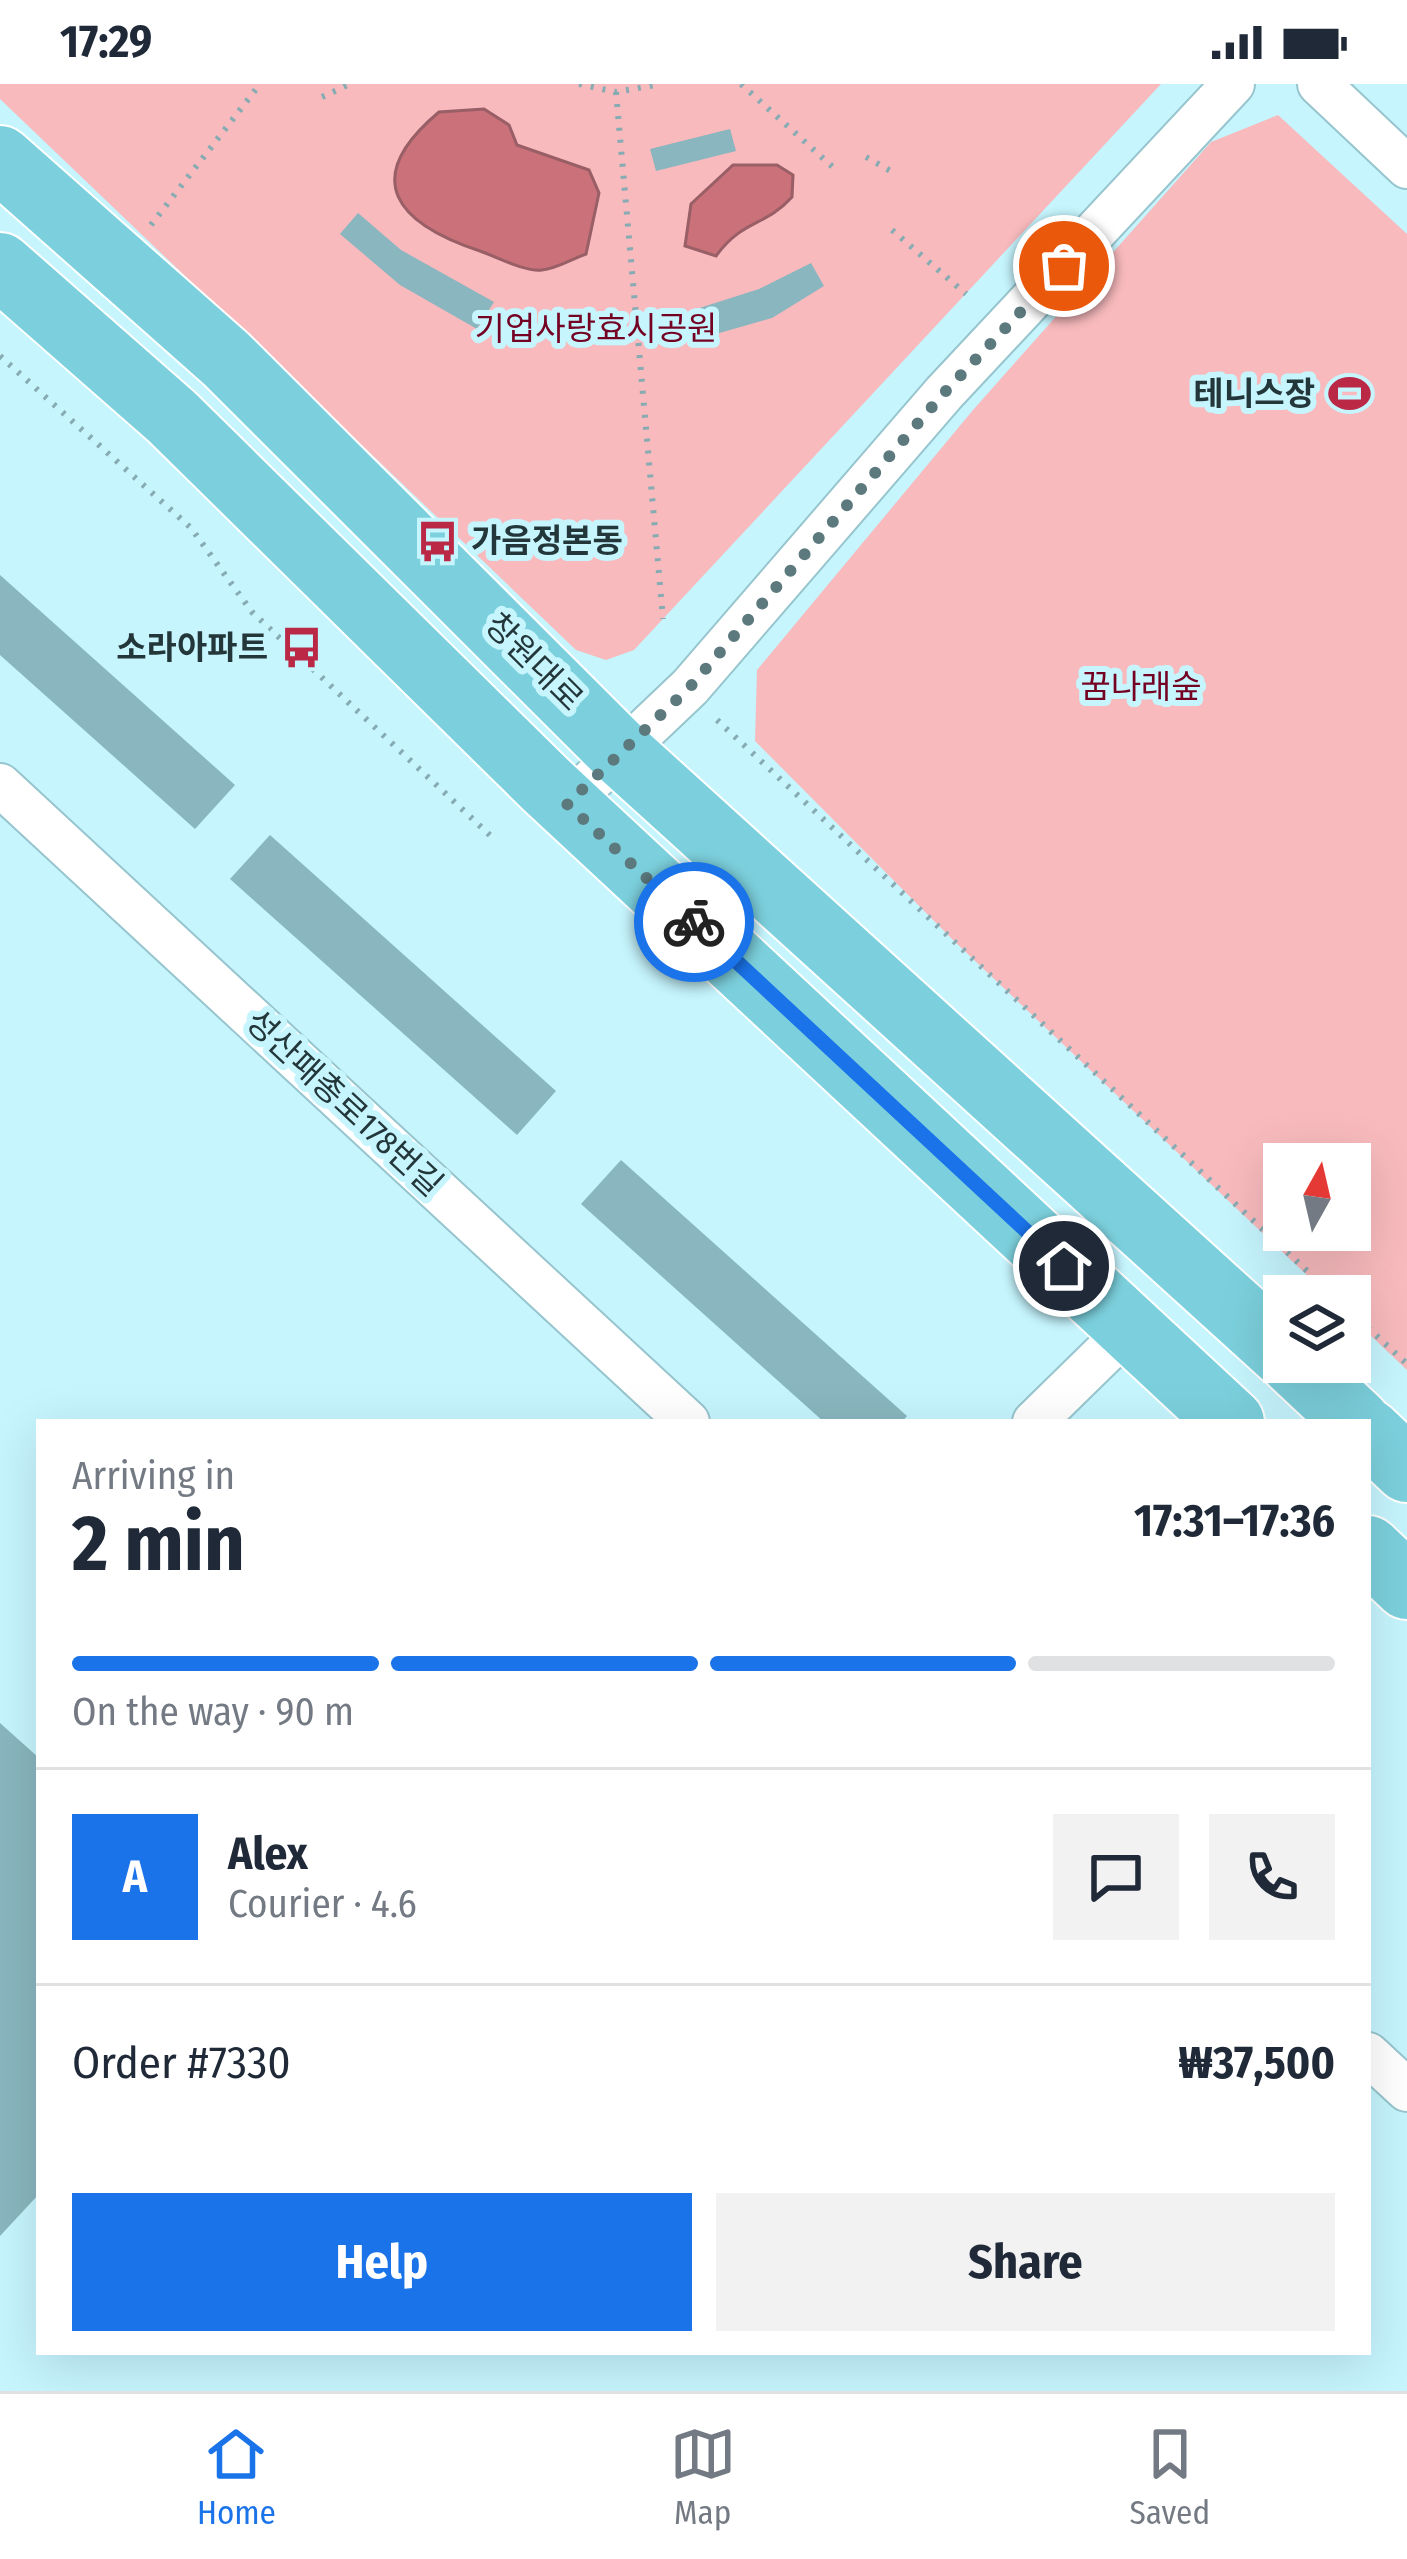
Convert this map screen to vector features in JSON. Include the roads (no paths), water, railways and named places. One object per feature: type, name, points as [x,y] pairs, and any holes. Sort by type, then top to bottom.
[{"type":"main road","name":"창원대로","points":[[0,159],[226,359],[620,752],[1263,1335]]},
{"type":"main road","points":[[0,266],[172,418],[567,804],[1229,1419]]},
{"type":"main road","points":[[1315,1383],[1354,1419]]},
{"type":"main road","points":[[1371,1435],[1407,1469]]},
{"type":"main road","points":[[1371,1553],[1407,1586]]},
{"type":"street","points":[[567,804],[690,687],[944,393],[1233,84]]},
{"type":"street","points":[[1318,84],[1407,167]]},
{"type":"street","name":"성산패총로178번길","points":[[0,785],[685,1419]]},
{"type":"street","points":[[1037,1419],[1130,1328]]},
{"type":"street","points":[[1371,2057],[1407,2090]]},
{"type":"place","name":"테니스장","points":[[1349,394]]},
{"type":"place","name":"가음정본동","points":[[437,541]]},
{"type":"place","name":"소라아파트","points":[[302,648]]},
{"type":"park label","name":"기업사랑효시공원","points":[[596,329]]},
{"type":"park label","name":"꿈나래숲","points":[[1141,687]]}]
